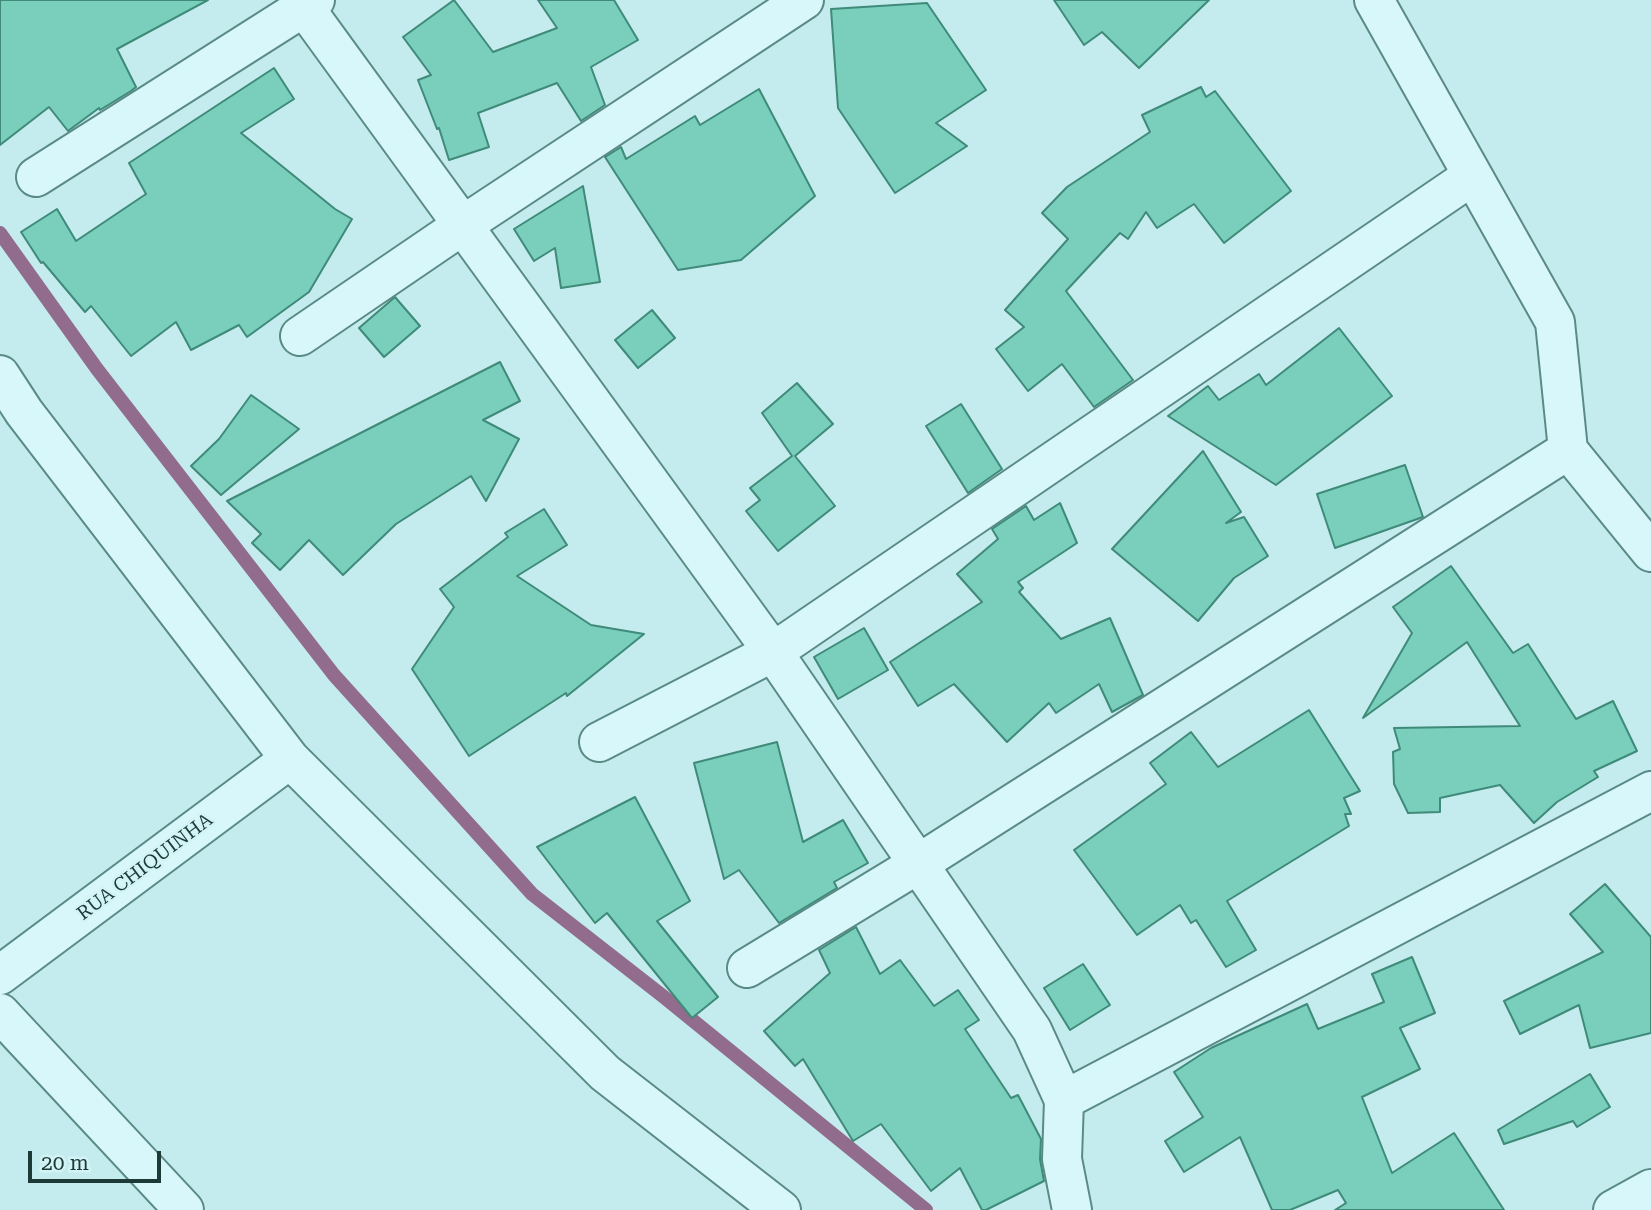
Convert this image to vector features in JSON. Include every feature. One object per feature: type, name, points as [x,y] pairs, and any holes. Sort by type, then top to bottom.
[{"type":"street","points":[[300,336],[804,0]]},
{"type":"street","points":[[1374,0],[1555,322],[1568,450],[1651,552]]},
{"type":"street","points":[[36,177],[306,2],[463,225],[773,652],[1032,1030],[1064,1100],[1062,1159],[1072,1210]]},
{"type":"street","points":[[599,743],[773,652],[1472,176]]},
{"type":"street","points":[[0,375],[12,420],[290,759],[605,1073],[781,1210]]},
{"type":"street","points":[[747,968],[918,864],[1568,450]]},
{"type":"street","name":"RUA CHIQUINHA","points":[[0,975],[290,759]]},
{"type":"street","points":[[1064,1100],[1651,790]]},
{"type":"street","points":[[0,1013],[184,1210]]},
{"type":"street","points":[[1613,1210],[1651,1189]]},
{"type":"building","points":[[0,0],[208,0],[117,49],[136,87],[131,91],[100,110],[99,108],[68,131],[49,107],[0,145]]},
{"type":"building","points":[[454,0],[493,52],[557,28],[538,0],[614,0],[638,40],[591,67],[605,105],[581,121],[557,83],[478,113],[489,147],[449,160],[439,128],[437,129],[418,80],[431,75],[403,37]]},
{"type":"building","points":[[1054,0],[1209,0],[1139,68],[1102,32],[1084,45]]},
{"type":"building","points":[[927,3],[986,90],[936,123],[967,146],[895,193],[838,108],[831,9]]},
{"type":"building","points":[[274,68],[294,99],[241,133],[335,209],[352,219],[309,292],[247,337],[239,325],[191,350],[176,322],[131,356],[91,306],[85,312],[43,262],[41,263],[21,232],[57,209],[76,241],[146,194],[129,163]]},
{"type":"building","points":[[1201,87],[1206,97],[1215,91],[1291,191],[1224,243],[1194,204],[1157,228],[1146,212],[1128,239],[1120,233],[1066,291],[1133,380],[1094,407],[1062,364],[1028,391],[996,349],[1024,327],[1005,310],[1068,239],[1042,213],[1067,187],[1150,132],[1142,115]]},
{"type":"building","points":[[759,89],[815,196],[741,260],[678,270],[605,157],[621,147],[626,159],[695,116],[700,125]]},
{"type":"building","points":[[583,186],[600,282],[561,288],[555,248],[534,261],[514,229]]},
{"type":"building","points":[[395,297],[420,326],[384,357],[359,328]]},
{"type":"building","points":[[652,310],[675,338],[638,368],[615,340]]},
{"type":"building","points":[[1339,328],[1392,396],[1276,485],[1168,416],[1208,386],[1219,400],[1259,374],[1266,385]]},
{"type":"building","points":[[500,362],[520,401],[483,420],[519,439],[486,501],[471,476],[396,524],[343,575],[309,540],[280,570],[252,543],[261,534],[227,501]]},
{"type":"building","points":[[797,383],[833,424],[795,456],[835,506],[778,551],[746,511],[760,500],[750,488],[792,456],[762,413]]},
{"type":"building","points":[[251,395],[299,429],[221,495],[191,466],[219,439]]},
{"type":"building","points":[[961,404],[1002,469],[968,493],[926,426]]},
{"type":"building","points":[[1203,451],[1241,512],[1226,523],[1244,517],[1268,556],[1234,578],[1198,621],[1112,549]]},
{"type":"building","points":[[1405,465],[1423,517],[1335,548],[1317,494]]},
{"type":"building","points":[[1060,503],[1077,543],[1018,582],[1023,588],[1019,592],[1061,639],[1110,618],[1143,695],[1112,712],[1099,684],[1056,713],[1049,703],[1007,742],[954,684],[918,706],[890,662],[982,602],[957,574],[998,539],[992,529],[1026,506],[1034,520]]},
{"type":"building","points":[[544,509],[567,545],[517,576],[591,625],[644,634],[567,696],[566,693],[469,756],[412,669],[454,607],[440,589],[508,537],[505,533]]},
{"type":"building","points":[[1451,566],[1513,653],[1528,644],[1576,719],[1613,701],[1637,751],[1594,771],[1598,777],[1557,802],[1534,823],[1500,785],[1440,798],[1440,812],[1408,813],[1394,784],[1393,752],[1400,749],[1394,728],[1520,726],[1467,642],[1363,718],[1412,633],[1393,607]]},
{"type":"building","points":[[864,628],[888,670],[838,699],[814,657]]},
{"type":"building","points":[[1309,710],[1360,791],[1344,798],[1351,814],[1345,814],[1349,826],[1227,901],[1256,950],[1226,967],[1196,920],[1191,923],[1180,905],[1137,935],[1074,850],[1166,784],[1150,763],[1191,732],[1218,767]]},
{"type":"building","points":[[777,742],[803,842],[843,820],[868,863],[834,882],[837,888],[779,923],[739,870],[724,879],[694,763]]},
{"type":"building","points":[[635,797],[690,901],[657,921],[718,997],[692,1018],[607,913],[595,923],[537,847]]},
{"type":"building","points":[[1605,884],[1651,937],[1651,1033],[1590,1048],[1579,1005],[1520,1034],[1504,1001],[1603,952],[1570,914]]},
{"type":"building","points":[[856,927],[880,974],[900,960],[934,1006],[958,990],[979,1020],[965,1029],[1011,1098],[1018,1095],[1041,1139],[1040,1159],[1044,1181],[986,1210],[982,1210],[960,1168],[931,1191],[881,1124],[853,1141],[803,1059],[795,1066],[764,1031],[830,973],[819,950]]},
{"type":"building","points":[[1412,957],[1435,1013],[1400,1028],[1420,1069],[1362,1097],[1392,1173],[1454,1133],[1504,1210],[1335,1210],[1346,1203],[1338,1190],[1290,1210],[1272,1210],[1240,1137],[1184,1172],[1165,1141],[1203,1117],[1174,1072],[1211,1048],[1307,1004],[1318,1029],[1384,1002],[1372,974]]},
{"type":"building","points":[[1083,964],[1110,1005],[1070,1030],[1044,988]]},
{"type":"building","points":[[1590,1074],[1610,1107],[1577,1127],[1573,1121],[1504,1144],[1498,1130]]},
{"type":"waterway","points":[[0,233],[97,369],[334,675],[532,894],[664,997],[926,1210]]}]
